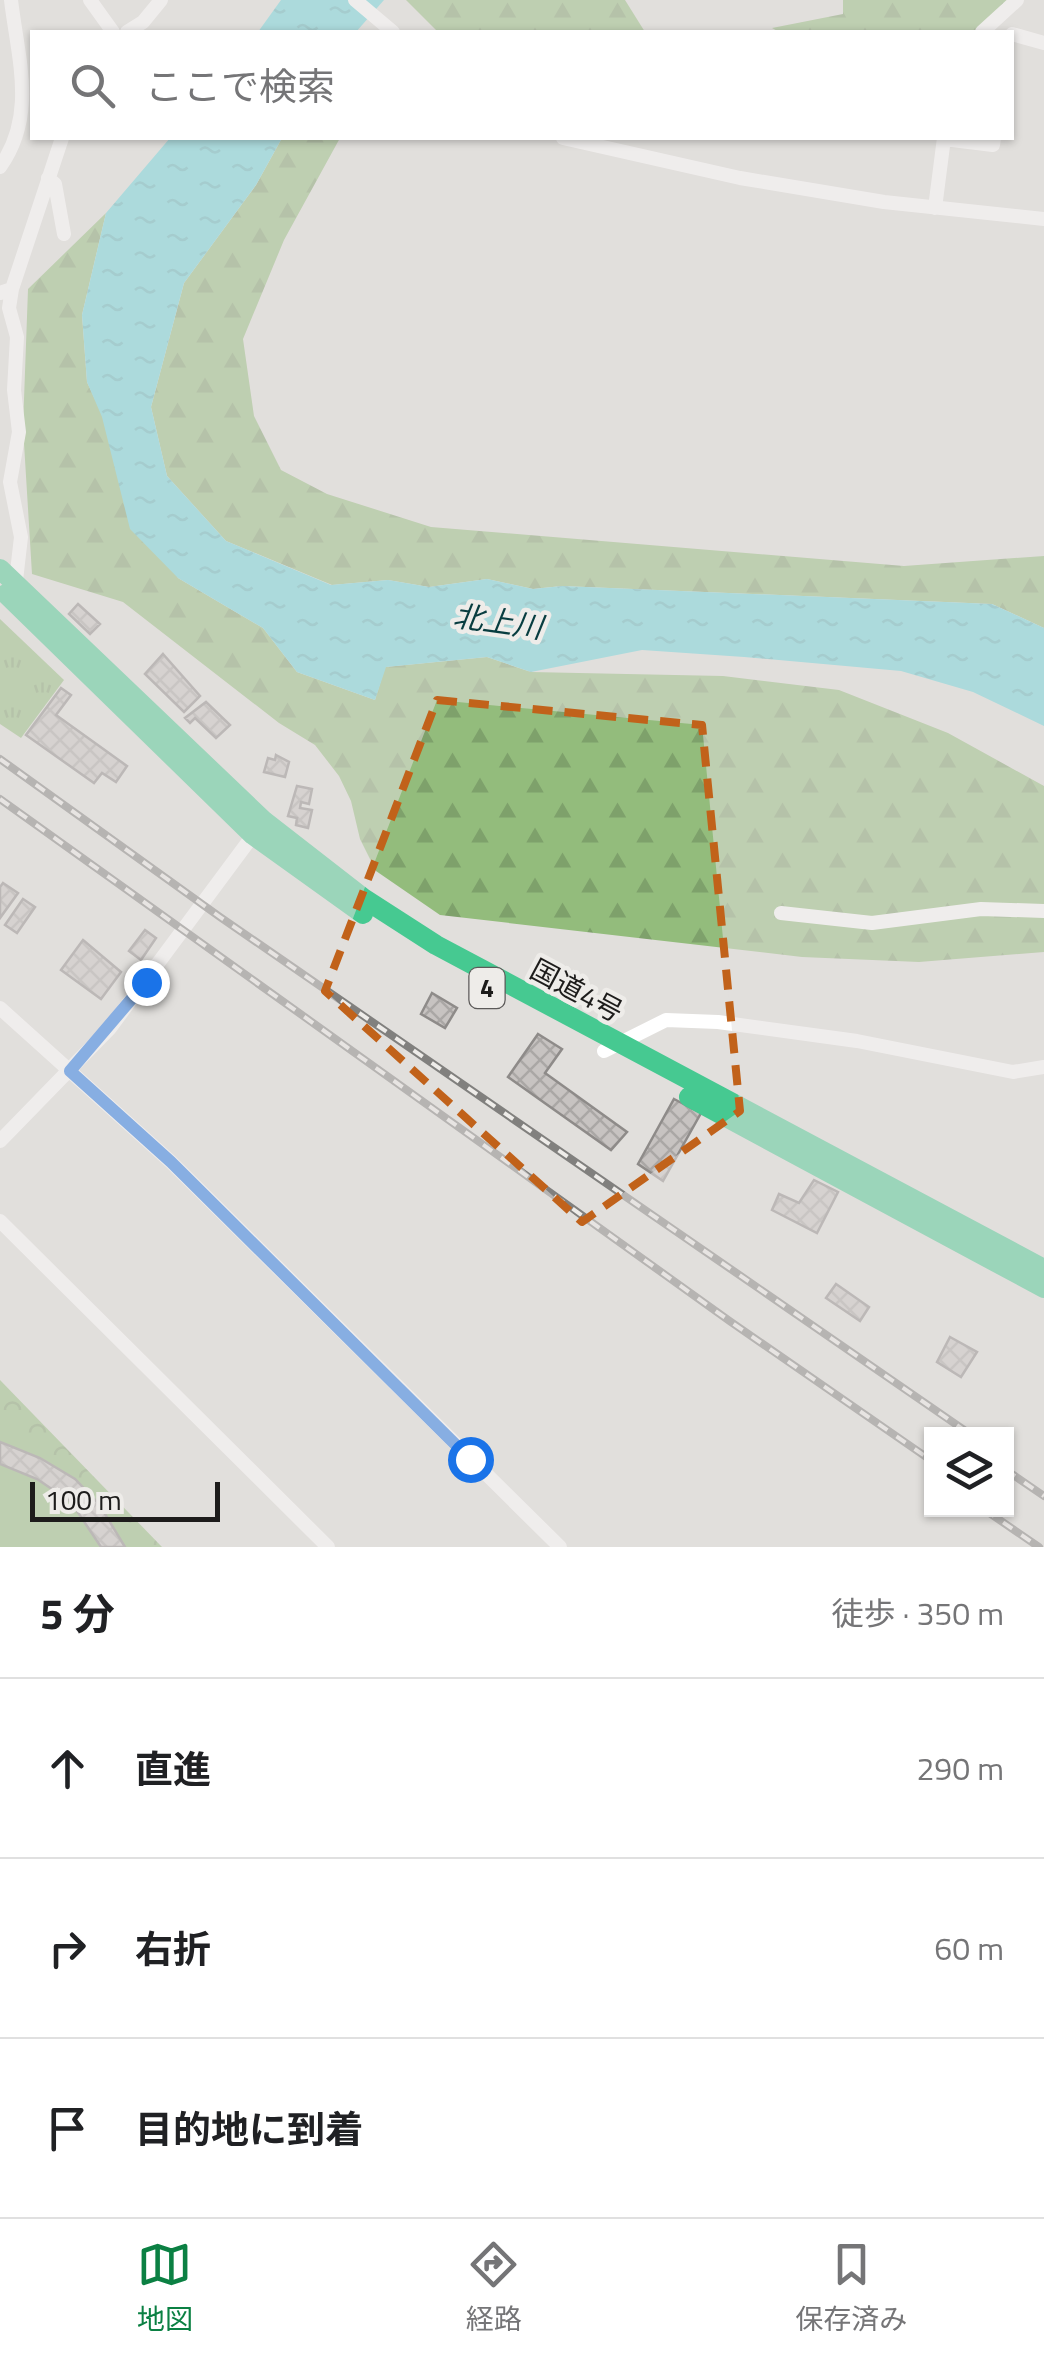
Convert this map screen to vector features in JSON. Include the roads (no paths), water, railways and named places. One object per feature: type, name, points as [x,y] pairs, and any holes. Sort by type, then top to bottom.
[{"type":"highway","name":"国道4号","points":[[0,568],[10,591],[259,828],[359,911],[428,956],[610,1047],[1042,1275]]},
{"type":"street","points":[[0,167],[16,145],[20,130],[22,84],[11,0]]},
{"type":"street","points":[[90,0],[103,7]]},
{"type":"street","points":[[130,30],[161,0]]},
{"type":"street","points":[[355,0],[391,30]]},
{"type":"street","points":[[984,30],[1017,0]]},
{"type":"street","points":[[1014,34],[1044,43]]},
{"type":"street","points":[[10,591],[21,537],[10,482],[19,432],[14,390],[17,337],[6,291],[61,140]]},
{"type":"street","points":[[572,140],[740,178],[936,208],[1044,219]]},
{"type":"street","points":[[936,208],[944,140]]},
{"type":"street","points":[[960,140],[993,144],[994,140]]},
{"type":"street","points":[[48,178],[55,184],[64,234]]},
{"type":"street","points":[[0,1141],[122,1012],[259,828]]},
{"type":"street","points":[[781,912],[872,923],[981,909],[1044,911]]},
{"type":"street","points":[[0,1008],[171,1162],[560,1547]]},
{"type":"street","points":[[610,1047],[666,1020],[718,1022],[872,1044],[1014,1072],[1044,1067]]},
{"type":"street","points":[[0,1222],[328,1547]]},
{"type":"water","points":[[281,0],[384,0],[358,30],[259,30]]},
{"type":"water","name":"北上川","points":[[168,140],[281,140],[256,185],[184,283],[151,407],[167,476],[226,541],[331,585],[388,580],[429,587],[487,579],[533,589],[562,586],[992,604],[1044,628],[1044,726],[973,692],[901,671],[744,657],[642,650],[531,672],[487,657],[386,667],[375,700],[297,672],[263,628],[178,578],[130,529],[102,417],[87,382],[82,315],[106,213]]},
{"type":"railway","points":[[0,759],[220,917],[960,1427]]},
{"type":"railway","points":[[0,799],[924,1455]]},
{"type":"railway","points":[[1014,1475],[1044,1496]]},
{"type":"railway","points":[[995,1517],[1039,1547]]}]
